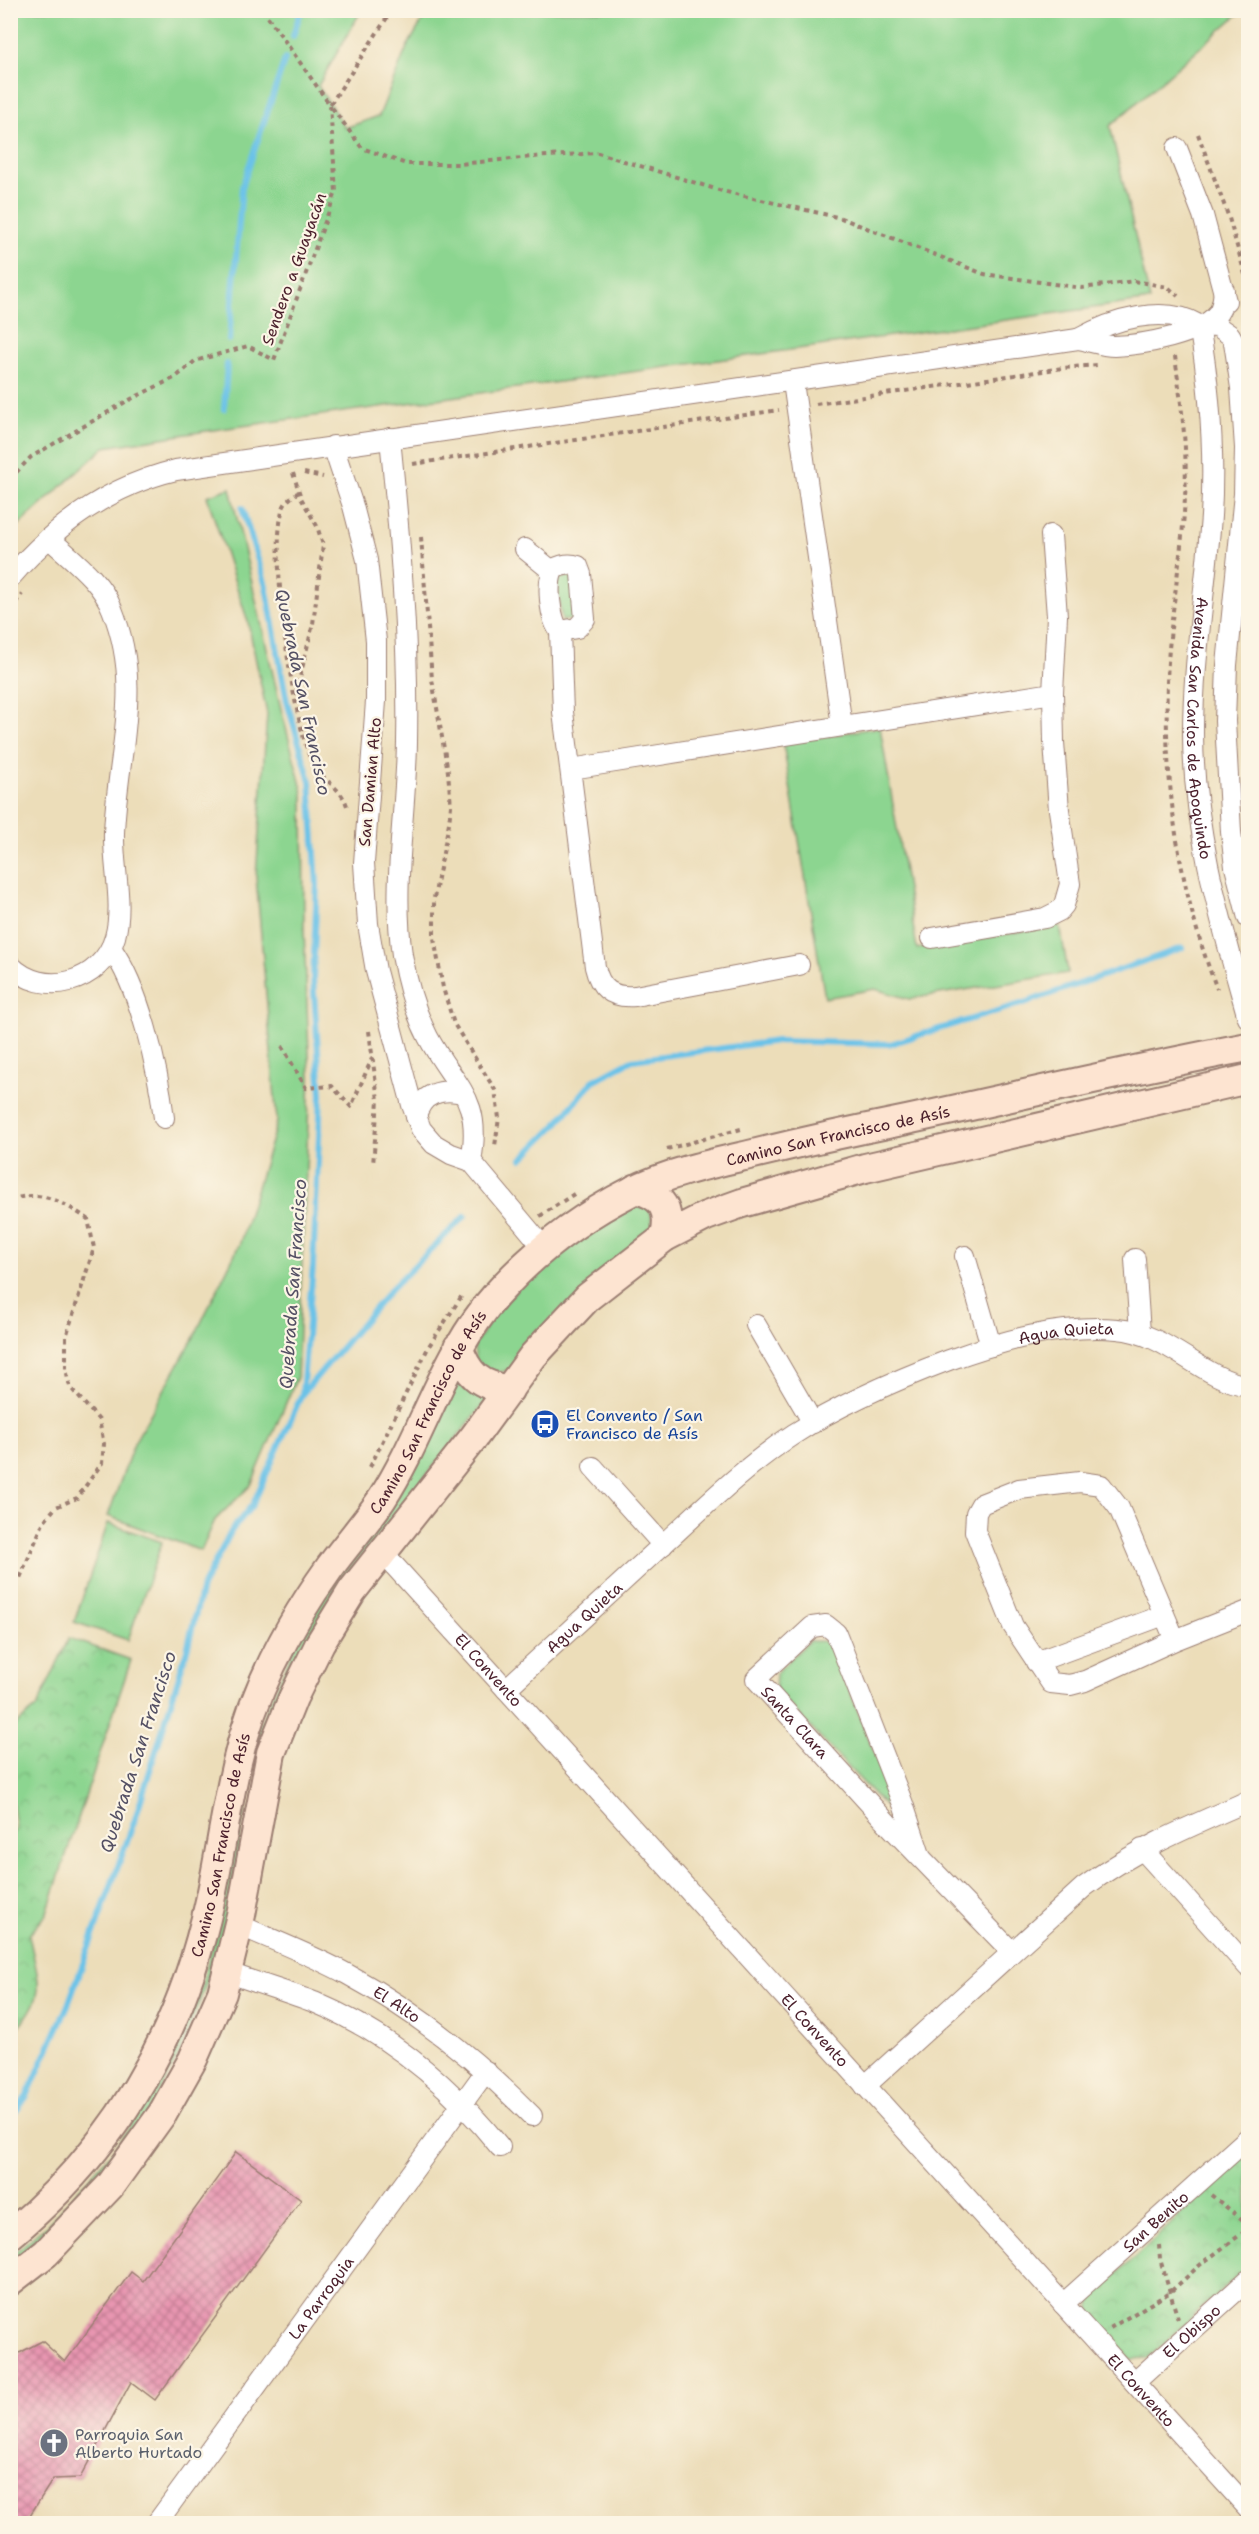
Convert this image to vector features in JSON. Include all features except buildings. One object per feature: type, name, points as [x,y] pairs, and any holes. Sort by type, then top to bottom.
[{"type":"main road","name":"Camino San Francisco de Asís","points":[[10,2235],[43,2209],[100,2143],[136,2093],[169,2030],[192,1967],[207,1913],[238,1756],[255,1704],[290,1627],[328,1569],[382,1498],[405,1457],[458,1347],[475,1320],[496,1295],[536,1225],[573,1226],[635,1189],[667,1176],[725,1160],[1248,1047]]},
{"type":"main road","name":"Camino San Francisco de Asís","points":[[10,2281],[46,2253],[110,2186],[162,2114],[193,2059],[222,1993],[239,1925],[271,1753],[293,1698],[320,1643],[352,1591],[474,1437],[533,1356],[588,1297],[665,1237],[706,1216],[742,1203],[910,1158],[1248,1079]]},
{"type":"main road","points":[[897,1122],[910,1158]]},
{"type":"main road","points":[[635,1189],[651,1193],[663,1205],[668,1220],[665,1237]]},
{"type":"main road","points":[[458,1347],[464,1364],[476,1378],[491,1387],[509,1390]]},
{"type":"street","name":"Avenida San Carlos de Apoquindo","points":[[1177,148],[1203,214],[1224,290],[1241,388],[1245,448],[1243,520],[1226,673],[1226,730],[1235,867],[1248,918]]},
{"type":"street","points":[[17,585],[49,538],[94,502],[126,486],[156,475],[198,466],[333,446],[793,382],[1078,339],[1114,346],[1173,338],[1218,313],[1223,301],[1224,290]]},
{"type":"street","points":[[1198,325],[1221,328],[1234,342]]},
{"type":"street","name":"Avenida San Carlos de Apoquindo","points":[[1198,325],[1212,413],[1213,462],[1211,518],[1194,684],[1193,736],[1197,796],[1214,894],[1248,1018]]},
{"type":"street","points":[[793,382],[842,726]]},
{"type":"street","name":"San Damian Alto","points":[[390,438],[407,643],[407,755],[399,888],[400,938],[406,979],[416,1009],[430,1041],[470,1103],[475,1136],[471,1161]]},
{"type":"street","name":"San Damian Alto","points":[[333,446],[367,560],[376,641],[376,701],[364,844],[364,892],[372,955],[416,1117],[421,1128],[434,1144],[451,1154],[471,1161],[536,1225]]},
{"type":"street","points":[[932,938],[1045,918],[1059,911],[1064,905],[1070,884],[1056,778],[1053,693],[1057,616],[1051,535]]},
{"type":"street","points":[[10,965],[24,977],[33,981],[61,984],[71,982],[91,971],[111,948],[118,914],[114,831],[128,717],[126,660],[120,632],[107,598],[92,578],[49,538]]},
{"type":"street","points":[[525,549],[552,571]]},
{"type":"street","points":[[560,630],[577,628],[585,619],[581,574],[578,566],[568,564],[552,571],[549,580],[553,619],[560,630],[561,682],[595,967],[604,988],[616,995],[635,996],[799,964]]},
{"type":"street","points":[[571,769],[1053,693]]},
{"type":"street","points":[[1229,795],[1237,803],[1248,806]]},
{"type":"street","points":[[1235,867],[1240,850],[1248,837]]},
{"type":"street","points":[[111,948],[124,969],[143,1024],[158,1081],[164,1118]]},
{"type":"street","points":[[416,1117],[420,1104],[432,1094],[445,1091],[463,1093]]},
{"type":"street","points":[[965,1256],[992,1346]]},
{"type":"street","points":[[1135,1259],[1140,1333]]},
{"type":"street","points":[[756,1325],[813,1423]]},
{"type":"street","name":"Agua Quieta","points":[[506,1689],[754,1462],[813,1423],[917,1373],[992,1346],[1030,1336],[1077,1329],[1116,1329],[1140,1333],[1171,1348],[1226,1381],[1248,1386]]},
{"type":"street","points":[[593,1467],[663,1545]]},
{"type":"street","points":[[1175,1640],[1119,1508],[1101,1485],[1080,1482],[1019,1489],[981,1504],[976,1513],[975,1531],[1013,1626],[1051,1683],[1070,1684],[1085,1681],[1175,1640],[1248,1611]]},
{"type":"street","name":"El Convento","points":[[382,1552],[1248,2508]]},
{"type":"street","points":[[1036,1662],[1164,1616]]},
{"type":"street","name":"Santa Clara","points":[[921,1858],[903,1804],[836,1633],[826,1625],[812,1627],[756,1679],[966,1907],[1012,1952]]},
{"type":"street","points":[[865,2086],[1084,1887],[1163,1837],[1248,1801]]},
{"type":"street","points":[[1142,1849],[1248,1967]]},
{"type":"street","name":"El Alto","points":[[239,1925],[305,1953],[367,1986],[426,2023],[486,2071],[532,2116]]},
{"type":"street","points":[[227,1972],[316,2003],[348,2019],[408,2057],[463,2104],[501,2147]]},
{"type":"street","name":"La Parroquia","points":[[156,2523],[486,2071]]},
{"type":"street","name":"San Benito","points":[[1063,2304],[1248,2138]]},
{"type":"street","name":"El Obispo","points":[[1135,2382],[1248,2280]]},
{"type":"path","points":[[263,10],[362,148],[406,164],[459,164],[598,153],[722,191],[841,218],[984,274],[1082,288],[1134,281],[1168,287],[1185,302],[1198,325]]},
{"type":"path","points":[[330,105],[392,10]]},
{"type":"path","name":"Sendero a Guayacán","points":[[10,479],[31,457],[127,401],[177,377],[195,361],[248,346],[274,360],[336,192],[330,105]]},
{"type":"path","points":[[1198,134],[1229,218],[1248,285]]},
{"type":"path","points":[[393,468],[1063,368],[1099,365]]},
{"type":"path","points":[[413,464],[414,475]]},
{"type":"path","points":[[286,473],[293,472],[334,480],[344,478]]},
{"type":"path","points":[[293,472],[299,492],[317,526],[323,552],[313,624],[295,695]]},
{"type":"path","points":[[299,492],[285,504],[279,529],[280,582],[295,695],[307,749],[314,768],[340,793],[349,809]]},
{"type":"path","points":[[420,527],[432,679],[448,772],[451,806],[434,898],[434,938],[443,988],[454,1024],[495,1090],[499,1118],[494,1151]]},
{"type":"path","points":[[10,610],[17,585]]},
{"type":"path","points":[[367,1019],[374,1054],[378,1100],[373,1165]]},
{"type":"path","points":[[282,1046],[306,1088],[325,1087]]},
{"type":"path","points":[[659,1151],[698,1139],[749,1128]]},
{"type":"path","points":[[536,1225],[583,1189]]},
{"type":"path","points":[[10,1200],[25,1195],[57,1199],[88,1219],[94,1248],[66,1337],[66,1369],[70,1387],[99,1420],[104,1444],[102,1463],[94,1477],[77,1498],[56,1507],[44,1521],[20,1578],[10,1588]]},
{"type":"path","points":[[365,1478],[429,1346],[466,1290]]},
{"type":"path","points":[[10,1389],[19,1389]]},
{"type":"path","points":[[1198,2183],[1223,2206],[1248,2224]]},
{"type":"path","points":[[1156,2221],[1160,2259],[1169,2293],[1179,2320],[1188,2335]]},
{"type":"path","points":[[1094,2338],[1169,2293],[1200,2265],[1248,2229]]},
{"type":"green space","points":[[11,10],[361,11],[318,86],[345,128],[379,116],[407,47],[428,11],[1242,11],[1110,126],[1150,300],[105,447],[11,532]]},
{"type":"green space","points":[[230,488],[281,709],[303,793],[304,931],[310,1078],[297,1377],[251,1485],[215,1520],[201,1551],[108,1516],[134,1443],[194,1337],[240,1243],[277,1122],[256,877],[267,714],[248,622],[207,496]]},
{"type":"green space","points":[[573,576],[579,618],[562,621],[556,579]]},
{"type":"green space","points":[[880,727],[917,949],[1060,925],[1068,973],[909,999],[875,989],[825,998],[783,743]]},
{"type":"green space","points":[[648,1199],[655,1233],[510,1370],[492,1372],[476,1363],[474,1346],[493,1315],[538,1266],[584,1230]]},
{"type":"green space","points":[[454,1377],[491,1395],[339,1584],[301,1653],[255,1764],[243,1818],[231,1900],[215,1961],[182,2048],[154,2103],[96,2182],[65,2217],[11,2266],[11,2256],[48,2224],[114,2150],[146,2101],[174,2050],[199,1993],[214,1940],[254,1738],[302,1630]]},
{"type":"green space","points":[[108,1523],[162,1542],[128,1640],[74,1622]]},
{"type":"green space","points":[[69,1638],[131,1660],[46,1915],[29,1935],[38,1990],[31,2010],[11,2037],[10,1839],[16,1827],[10,1785],[11,1729],[37,1707]]},
{"type":"green space","points":[[809,1641],[822,1641],[832,1646],[894,1802],[887,1808],[775,1690],[776,1673]]},
{"type":"green space","points":[[1248,2152],[1248,2266],[1148,2358],[1130,2359],[1090,2314],[1092,2297]]},
{"type":"waterway","name":"Quebrada San Francisco","points":[[293,36],[301,10]]},
{"type":"waterway","name":"Quebrada San Francisco","points":[[229,340],[242,187],[285,59]]},
{"type":"waterway","name":"Quebrada San Francisco","points":[[224,409],[227,364]]},
{"type":"waterway","name":"Quebrada San Francisco","points":[[10,2119],[27,2096],[68,2005],[135,1819],[187,1650],[202,1587],[232,1530],[253,1504],[302,1394],[313,1266],[321,1095],[313,978],[317,884],[310,781],[287,702],[266,586],[242,508]]},
{"type":"waterway","points":[[522,1159],[556,1125],[593,1081],[632,1060],[777,1041],[890,1044],[1027,1002],[1182,948]]},
{"type":"waterway","points":[[303,1393],[392,1288],[465,1216]]},
{"type":"place","name":"El Convento / San Francisco de Asís","points":[[545,1424]]},
{"type":"place","name":"Parroquia San Alberto Hurtado","points":[[54,2443]]}]
